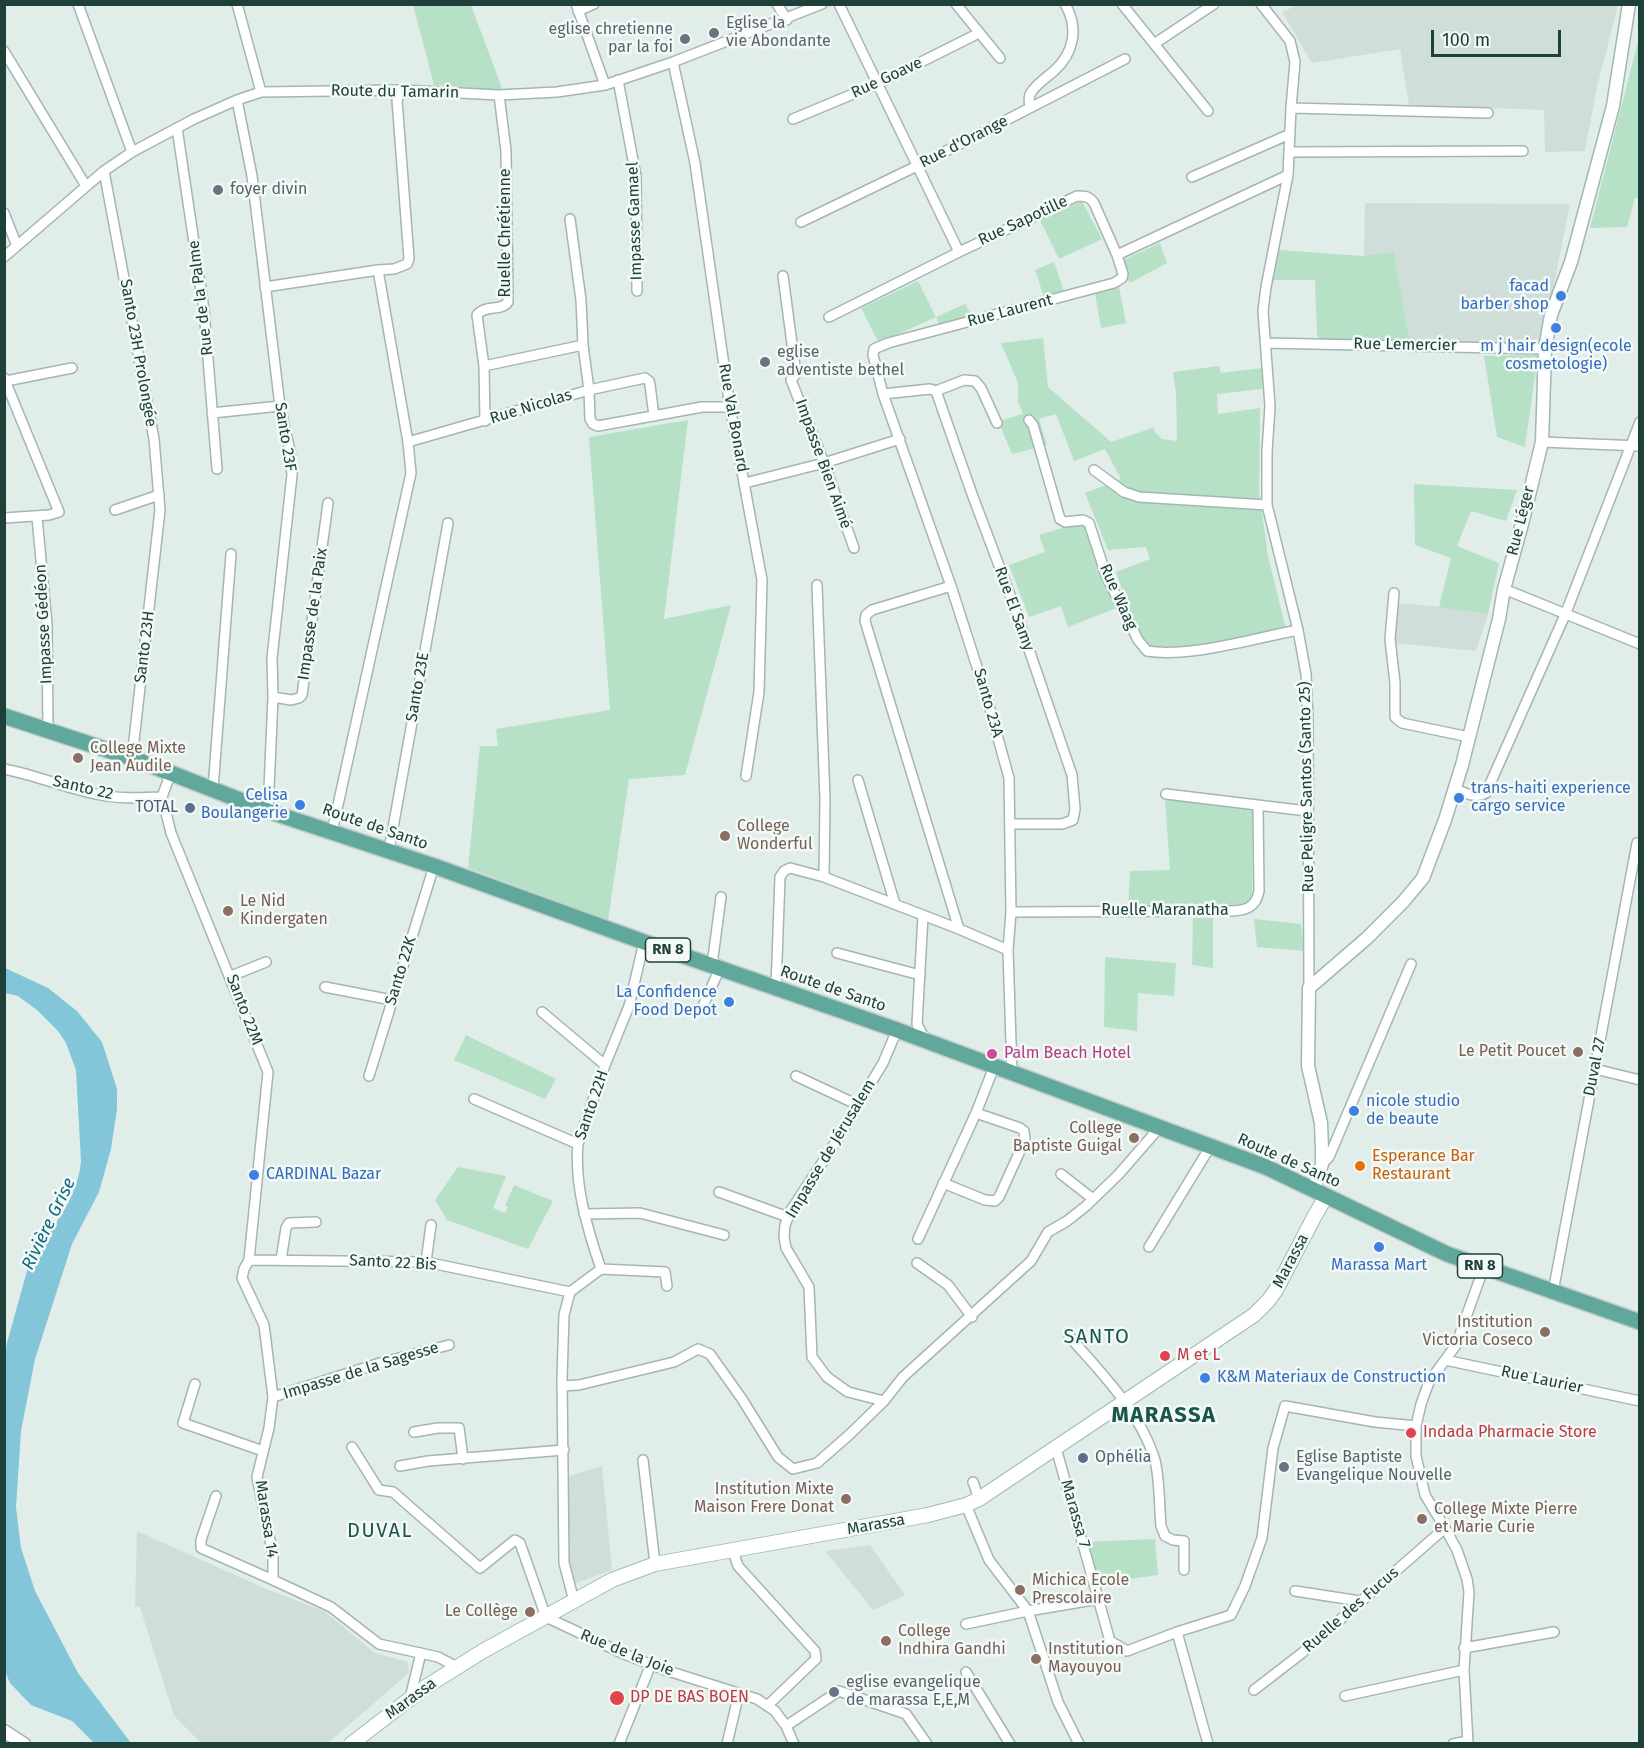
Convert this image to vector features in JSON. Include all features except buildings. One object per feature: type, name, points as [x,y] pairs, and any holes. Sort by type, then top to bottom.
[{"type":"main road","name":"Route de Santo","points":[[4,716],[132,758],[268,811],[389,850],[897,1030],[1266,1167],[1420,1242],[1640,1322]]},
{"type":"main road","name":"Marassa","points":[[351,1743],[410,1698],[457,1667],[612,1580],[655,1564],[928,1515],[980,1499],[1254,1315],[1268,1301],[1320,1192]]},
{"type":"street","points":[[78,4],[132,152]]},
{"type":"street","points":[[237,4],[261,92]]},
{"type":"street","points":[[594,4],[577,8],[605,86]]},
{"type":"street","points":[[777,4],[787,20]]},
{"type":"street","name":"Route du Tamarin","points":[[4,257],[86,186],[132,152],[237,100],[261,92],[402,90],[499,95],[557,93],[605,86],[787,20],[822,4]]},
{"type":"street","points":[[839,4],[959,252]]},
{"type":"street","points":[[956,4],[1000,58]]},
{"type":"street","points":[[1030,107],[1029,98],[1032,90],[1057,69],[1066,56],[1074,36],[1074,25],[1065,4]]},
{"type":"street","points":[[1122,4],[1208,111]]},
{"type":"street","points":[[1154,44],[1214,4]]},
{"type":"street","name":"Rue Peligre Santos (Santo 25)","points":[[1261,4],[1290,41],[1295,62],[1288,175],[1263,311],[1270,406],[1267,505],[1298,630],[1306,674],[1308,1066],[1321,1123],[1320,1192]]},
{"type":"street","name":"Rue Léger","points":[[1308,988],[1367,938],[1423,878],[1445,820],[1469,737],[1542,442],[1545,349],[1551,315],[1571,262],[1613,106],[1629,4]]},
{"type":"street","name":"Rue Goave","points":[[793,119],[877,84],[979,33]]},
{"type":"street","points":[[4,51],[86,186]]},
{"type":"street","name":"Rue d'Orange","points":[[801,222],[917,166],[1125,58]]},
{"type":"street","name":"Rue Val Bonard","points":[[674,62],[694,163],[730,407],[762,580],[759,692],[746,776]]},
{"type":"street","name":"Impasse Gamael","points":[[618,81],[636,176],[637,291]]},
{"type":"street","points":[[265,287],[401,267],[407,264],[409,259],[397,100],[402,90]]},
{"type":"street","name":"Ruelle Chrétienne","points":[[485,421],[484,366],[477,315],[483,309],[504,306],[508,302],[506,151],[499,95]]},
{"type":"street","name":"Santo 23F","points":[[237,100],[252,176],[280,406],[290,451],[292,475],[272,658],[273,697],[268,811]]},
{"type":"street","points":[[1291,108],[1488,113]]},
{"type":"street","name":"Rue de la Palme","points":[[177,128],[204,310],[217,469]]},
{"type":"street","points":[[1192,177],[1290,134]]},
{"type":"street","points":[[1289,152],[1523,151]]},
{"type":"street","name":"Santo 23H Prolongée","points":[[105,171],[154,440],[160,510],[158,537]]},
{"type":"street","points":[[1117,255],[1288,175]]},
{"type":"street","name":"Rue Sapotille","points":[[829,317],[1070,199],[1085,196],[1095,203],[1117,255]]},
{"type":"street","points":[[4,213],[17,246]]},
{"type":"street","points":[[570,219],[582,300],[589,390],[645,378],[650,385],[654,416]]},
{"type":"street","name":"Rue Laurent","points":[[874,349],[888,343],[1114,284],[1122,278],[1123,274],[1117,255]]},
{"type":"street","points":[[332,832],[411,473],[408,442],[378,270]]},
{"type":"street","name":"Impasse Bien Aimé","points":[[783,276],[796,374],[791,380],[854,548]]},
{"type":"street","name":"Rue Lemercier","points":[[1266,343],[1545,349]]},
{"type":"street","points":[[484,366],[584,345]]},
{"type":"street","name":"Santo 23A","points":[[874,349],[873,355],[883,394],[951,586],[986,695],[1009,778],[1011,912],[1008,950],[1012,1073]]},
{"type":"street","points":[[4,518],[37,517],[59,512],[5,379],[72,368]]},
{"type":"street","points":[[883,394],[930,389],[936,391],[964,380],[975,381],[981,388],[997,423]]},
{"type":"street","name":"Rue Nicolas","points":[[408,442],[589,390],[590,419],[598,426],[702,407],[730,407]]},
{"type":"street","name":"Rue El Samy","points":[[936,391],[1012,600],[1072,775],[1075,809],[1073,820],[1062,824],[1010,824]]},
{"type":"street","points":[[212,413],[280,406]]},
{"type":"street","name":"Rue Waag","points":[[1029,420],[1033,425],[1060,519],[1065,522],[1083,519],[1089,523],[1106,575],[1138,640],[1147,651],[1160,653],[1203,649],[1298,630]]},
{"type":"street","points":[[1455,789],[1473,796],[1486,793],[1565,615],[1635,445],[1640,422]]},
{"type":"street","points":[[745,483],[824,463],[900,439]]},
{"type":"street","points":[[1542,442],[1635,445]]},
{"type":"street","points":[[1094,470],[1124,492],[1139,497],[1267,505]]},
{"type":"street","points":[[115,510],[159,495]]},
{"type":"street","name":"Impasse de la Paix","points":[[273,697],[291,700],[302,695],[328,503]]},
{"type":"street","name":"Impasse Gédéon","points":[[37,517],[47,625],[48,731]]},
{"type":"street","name":"Santo 23E","points":[[389,850],[448,523]]},
{"type":"street","name":"Santo 23H","points":[[132,758],[158,537]]},
{"type":"street","points":[[213,789],[231,554]]},
{"type":"street","points":[[817,585],[825,799],[824,877]]},
{"type":"street","points":[[951,586],[872,610],[866,615],[865,621],[959,929]]},
{"type":"street","points":[[1504,589],[1640,645]]},
{"type":"street","points":[[1394,593],[1390,639],[1395,683],[1395,717],[1402,723],[1469,737]]},
{"type":"street","name":"Santo 22","points":[[4,770],[32,775],[97,795],[131,798],[162,797]]},
{"type":"street","points":[[162,797],[171,772]]},
{"type":"street","points":[[858,780],[895,904]]},
{"type":"street","points":[[1166,794],[1307,811]]},
{"type":"street","name":"Santo 22M","points":[[162,797],[171,832],[268,1071],[249,1260]]},
{"type":"street","name":"Ruelle Maranatha","points":[[1011,912],[1229,912],[1251,908],[1257,900],[1259,891],[1258,806]]},
{"type":"street","name":"Duval 27","points":[[1554,1292],[1638,844]]},
{"type":"street","name":"Santo 22K","points":[[369,1076],[434,866]]},
{"type":"street","points":[[776,988],[780,877],[790,868],[824,877],[1008,950]]},
{"type":"street","points":[[703,1006],[716,967],[722,897]]},
{"type":"street","points":[[923,916],[917,1024],[922,1034],[938,1046]]},
{"type":"street","name":"Santo 22H","points":[[601,1269],[584,1214],[577,1155],[578,1144],[605,1065],[629,1006],[644,942]]},
{"type":"street","points":[[837,953],[920,975]]},
{"type":"street","points":[[231,976],[266,962]]},
{"type":"street","points":[[1322,1164],[1329,1157],[1412,964]]},
{"type":"street","points":[[325,987],[392,1000]]},
{"type":"street","points":[[542,1012],[605,1065]]},
{"type":"street","name":"Impasse de Jérusalem","points":[[884,1401],[848,1392],[827,1377],[812,1357],[809,1287],[786,1248],[784,1237],[791,1210],[884,1063],[897,1030]]},
{"type":"street","points":[[918,1239],[976,1113],[994,1067]]},
{"type":"street","points":[[1595,1069],[1640,1080]]},
{"type":"street","points":[[796,1076],[858,1105]]},
{"type":"street","points":[[474,1099],[578,1144]]},
{"type":"street","points":[[943,1183],[991,1201],[999,1197],[1026,1135],[1020,1128],[976,1113]]},
{"type":"street","points":[[562,1386],[579,1385],[674,1362],[698,1349],[710,1354],[742,1399],[778,1457],[793,1469],[817,1463],[884,1401],[903,1377],[972,1317],[1031,1261],[1048,1232],[1067,1221],[1119,1174],[1159,1128]]},
{"type":"street","points":[[1149,1247],[1210,1147]]},
{"type":"street","points":[[1061,1174],[1093,1198]]},
{"type":"street","points":[[718,1192],[788,1217]]},
{"type":"street","points":[[584,1214],[640,1213],[724,1235]]},
{"type":"street","points":[[281,1260],[286,1228],[289,1223],[316,1222]]},
{"type":"street","points":[[426,1262],[431,1225]]},
{"type":"street","name":"Santo 22 Bis","points":[[249,1260],[426,1262],[570,1292]]},
{"type":"street","name":"Marassa 14","points":[[249,1260],[242,1278],[264,1325],[273,1397],[271,1417],[257,1477],[273,1555],[273,1580],[331,1607],[379,1644],[438,1657],[457,1667]]},
{"type":"street","points":[[917,1263],[948,1285],[972,1317]]},
{"type":"street","points":[[1453,1743],[1468,1742],[1464,1648],[1469,1592],[1457,1551],[1425,1495],[1416,1456],[1416,1426],[1429,1382],[1456,1345],[1484,1267]]},
{"type":"street","points":[[574,1601],[564,1563],[562,1386],[564,1315],[570,1292],[601,1269],[665,1272],[667,1286]]},
{"type":"street","points":[[1069,1336],[1126,1401],[1155,1459],[1161,1526],[1165,1536],[1173,1540],[1184,1541],[1184,1570]]},
{"type":"street","name":"Impasse de la Sagesse","points":[[273,1397],[380,1363],[449,1345]]},
{"type":"street","name":"Rue Laurier","points":[[1445,1360],[1640,1401]]},
{"type":"street","points":[[195,1384],[183,1423],[263,1451]]},
{"type":"street","name":"Marassa 7","points":[[1056,1448],[1110,1641],[1127,1650],[1231,1615],[1245,1586],[1262,1538],[1273,1448],[1285,1406],[1375,1422],[1416,1426]]},
{"type":"street","points":[[414,1432],[438,1428],[459,1428],[463,1459]]},
{"type":"street","points":[[352,1447],[379,1490],[393,1492],[480,1568],[515,1540],[520,1543],[546,1617]]},
{"type":"street","points":[[399,1466],[564,1450]]},
{"type":"street","points":[[643,1460],[655,1564]]},
{"type":"street","points":[[973,1482],[980,1499]]},
{"type":"street","points":[[216,1496],[201,1540],[201,1548],[273,1580]]},
{"type":"street","points":[[966,1505],[989,1560],[1028,1611],[1058,1702],[1079,1743]]},
{"type":"street","name":"Ruelle des Fucus","points":[[1254,1690],[1302,1653],[1445,1528]]},
{"type":"street","points":[[732,1551],[738,1566],[815,1651],[816,1659],[767,1706]]},
{"type":"street","points":[[1295,1591],[1360,1601]]},
{"type":"street","points":[[966,1624],[1100,1599]]},
{"type":"street","name":"Rue de la Joie","points":[[546,1617],[607,1647],[757,1699],[775,1711],[786,1726],[794,1743]]},
{"type":"street","points":[[1177,1632],[1208,1743]]},
{"type":"street","points":[[1464,1648],[1554,1632]]},
{"type":"street","points":[[410,1698],[421,1653]]},
{"type":"street","points":[[619,1743],[651,1664]]},
{"type":"street","points":[[1345,1696],[1464,1670]]},
{"type":"street","points":[[966,1672],[1010,1743]]},
{"type":"street","points":[[786,1726],[839,1691],[906,1714],[927,1743]]},
{"type":"street","points":[[727,1743],[739,1693]]},
{"type":"street","points":[[4,1731],[24,1743]]},
{"type":"shaded area","points":[[1300,4],[1618,5],[1596,91],[1585,151],[1545,152],[1544,110],[1409,105],[1400,49],[1312,63],[1282,12]]},
{"type":"shaded area","points":[[1365,203],[1570,204],[1542,345],[1410,344],[1394,252],[1364,256]]},
{"type":"shaded area","points":[[1396,603],[1456,608],[1488,614],[1476,651],[1394,643]]},
{"type":"shaded area","points":[[602,1466],[612,1570],[573,1584],[566,1563],[566,1477]]},
{"type":"shaded area","points":[[137,1531],[266,1589],[324,1611],[375,1653],[408,1662],[409,1673],[328,1743],[201,1743],[174,1716],[140,1607],[135,1607]]},
{"type":"shaded area","points":[[870,1545],[905,1595],[873,1610],[825,1551]]},
{"type":"green space","points":[[413,5],[471,5],[503,91],[434,85]]},
{"type":"green space","points":[[1639,38],[1639,198],[1635,198],[1627,227],[1590,228]]},
{"type":"green space","points":[[1082,201],[1102,239],[1059,259],[1040,220]]},
{"type":"green space","points":[[1160,243],[1167,263],[1130,283],[1119,262]]},
{"type":"green space","points":[[1279,250],[1363,256],[1394,252],[1410,344],[1320,340],[1317,334],[1315,280],[1273,280]]},
{"type":"green space","points":[[1054,262],[1064,291],[1044,297],[1035,270]]},
{"type":"green space","points":[[918,281],[936,317],[879,343],[861,308]]},
{"type":"green space","points":[[1119,287],[1126,323],[1101,328],[1095,293]]},
{"type":"green space","points":[[965,304],[973,318],[941,330],[936,317]]},
{"type":"green space","points":[[1043,338],[1048,387],[1111,442],[1155,427],[1154,431],[1162,439],[1177,441],[1173,372],[1219,366],[1221,373],[1262,368],[1262,389],[1217,394],[1218,414],[1260,408],[1259,491],[1268,556],[1286,629],[1188,648],[1151,650],[1130,614],[1116,572],[1150,559],[1146,547],[1108,550],[1085,493],[1121,479],[1105,449],[1074,461],[1056,414],[1039,419],[1047,445],[1012,454],[998,421],[1023,414],[1018,401],[1018,383],[1001,343]]},
{"type":"green space","points":[[1538,355],[1525,447],[1497,437],[1484,356]]},
{"type":"green space","points":[[688,420],[664,619],[731,605],[685,775],[629,779],[608,920],[468,868],[480,746],[498,746],[496,729],[610,710],[589,437]]},
{"type":"green space","points":[[1414,484],[1517,490],[1506,521],[1471,511],[1457,546],[1499,563],[1488,614],[1439,607],[1451,558],[1415,545]]},
{"type":"green space","points":[[1086,521],[1119,607],[1068,627],[1061,606],[1029,617],[1009,565],[1045,552],[1039,535]]},
{"type":"green space","points":[[1165,799],[1253,810],[1252,909],[1128,909],[1130,871],[1170,870]]},
{"type":"green space","points":[[1193,918],[1213,918],[1213,968],[1192,965]]},
{"type":"green space","points":[[1254,919],[1301,924],[1304,951],[1257,947]]},
{"type":"green space","points":[[1105,957],[1176,963],[1174,996],[1138,993],[1137,1031],[1104,1027]]},
{"type":"green space","points":[[466,1035],[556,1079],[545,1099],[454,1060]]},
{"type":"green space","points":[[458,1167],[506,1176],[493,1208],[505,1213],[508,1207],[505,1206],[514,1185],[553,1201],[528,1249],[447,1220],[435,1200]]},
{"type":"green space","points":[[1155,1539],[1158,1575],[1095,1584],[1085,1542]]},
{"type":"water","points":[[5,968],[48,988],[77,1011],[102,1042],[117,1089],[117,1109],[111,1149],[99,1192],[72,1244],[35,1359],[21,1431],[16,1507],[21,1548],[35,1591],[78,1673],[131,1743],[94,1743],[72,1721],[31,1705],[10,1683],[5,1671],[4,1363],[7,1343],[32,1253],[63,1212],[78,1179],[81,1161],[76,1070],[66,1043],[58,1031],[37,1010],[18,996],[5,993]]},
{"type":"place","name":"Eglise la vie Abondante","points":[[714,33]]},
{"type":"place","name":"eglise chretienne par la foi","points":[[685,39]]},
{"type":"place","name":"foyer divin","points":[[218,190]]},
{"type":"place","name":"facad barber shop","points":[[1561,296]]},
{"type":"place","name":"m j hair design(ecole cosmetologie)","points":[[1556,328]]},
{"type":"place","name":"eglise adventiste bethel","points":[[765,362]]},
{"type":"place","name":"College Mixte Jean Audile","points":[[78,758]]},
{"type":"place","name":"trans-haiti experience cargo service","points":[[1459,798]]},
{"type":"place","name":"Celisa Boulangerie","points":[[300,805]]},
{"type":"place","name":"TOTAL","points":[[190,808]]},
{"type":"place","name":"College Wonderful","points":[[725,836]]},
{"type":"place","name":"Le Nid Kindergaten","points":[[228,911]]},
{"type":"place","name":"La Confidence Food Depot","points":[[729,1002]]},
{"type":"place","name":"Le Petit Poucet","points":[[1578,1052]]},
{"type":"place","name":"Palm Beach Hotel","points":[[992,1054]]},
{"type":"place","name":"nicole studio de beaute","points":[[1354,1111]]},
{"type":"place","name":"College Baptiste Guigal","points":[[1134,1138]]},
{"type":"place","name":"Esperance Bar Restaurant","points":[[1360,1166]]},
{"type":"place","name":"CARDINAL Bazar","points":[[254,1175]]},
{"type":"place","name":"Marassa Mart","points":[[1379,1247]]},
{"type":"place","name":"Institution Victoria Coseco","points":[[1545,1332]]},
{"type":"place","name":"M et L","points":[[1165,1356]]},
{"type":"place","name":"K&M Materiaux de Construction","points":[[1205,1378]]},
{"type":"place","name":"Indada Pharmacie Store","points":[[1411,1433]]},
{"type":"place","name":"Ophélia","points":[[1083,1458]]},
{"type":"place","name":"Eglise Baptiste Evangelique Nouvelle","points":[[1284,1467]]},
{"type":"place","name":"Institution Mixte Maison Frere Donat","points":[[846,1499]]},
{"type":"place","name":"College Mixte Pierre et Marie Curie","points":[[1422,1519]]},
{"type":"place","name":"Michica Ecole Prescolaire","points":[[1020,1590]]},
{"type":"place","name":"Le Collège","points":[[530,1612]]},
{"type":"place","name":"College Indhira Gandhi","points":[[886,1641]]},
{"type":"place","name":"Institution Mayouyou","points":[[1036,1659]]},
{"type":"place","name":"eglise evangelique de marassa E,E,M","points":[[834,1692]]},
{"type":"place","name":"DP DE BAS BOEN","points":[[617,1698]]},
{"type":"district","name":"SANTO","points":[[1097,1337]]},
{"type":"district","name":"MARASSA","points":[[1164,1416]]},
{"type":"district","name":"DUVAL","points":[[380,1531]]},
{"type":"water label","name":"Rivière Grise","points":[[49,1224]]}]
